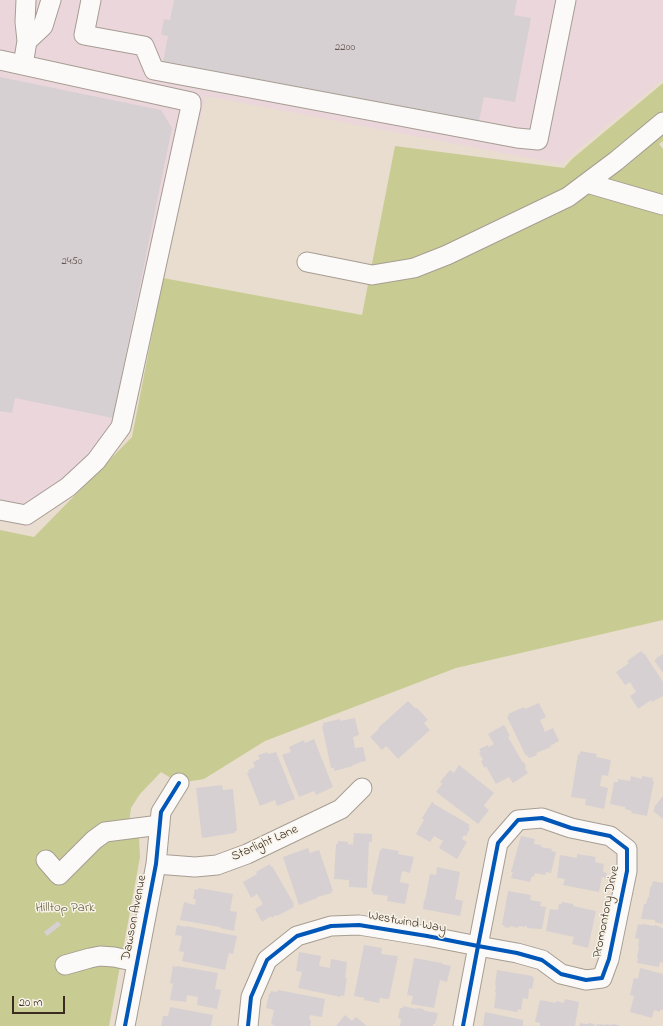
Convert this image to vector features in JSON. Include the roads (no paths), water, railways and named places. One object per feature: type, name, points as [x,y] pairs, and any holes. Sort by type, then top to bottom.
[{"type":"street","points":[[22,65],[27,41],[25,22],[26,0]]},
{"type":"street","points":[[27,41],[43,26],[51,0]]},
{"type":"street","points":[[92,0],[84,36],[144,46],[154,70],[509,137],[538,140],[566,0]]},
{"type":"street","points":[[0,60],[191,102],[122,427],[96,461],[68,487],[26,515],[0,510]]},
{"type":"street","points":[[307,262],[372,275],[414,268],[447,255],[568,197],[663,122]]},
{"type":"street","points":[[587,183],[663,205]]},
{"type":"street","points":[[46,860],[59,875],[94,840],[105,832],[161,819],[179,783]]},
{"type":"street","name":"Starlight Lane","points":[[156,864],[195,868],[217,865],[247,854],[341,809],[362,788]]},
{"type":"street","name":"Promontory Drive","points":[[463,1026],[478,946],[498,843],[518,820],[542,818],[571,828],[610,836],[627,850],[627,871],[609,959],[602,978],[586,980],[561,974],[542,960],[517,953],[478,946]]},
{"type":"street","name":"Dawson Avenue","points":[[125,1026],[156,864],[161,819]]},
{"type":"street","name":"Westwind Way","points":[[248,1026],[251,997],[267,960],[297,936],[331,926],[359,925],[478,946]]},
{"type":"street","points":[[65,965],[100,956],[114,957],[137,962]]},
{"type":"park label","name":"Hilltop Park","points":[[65,909]]}]
